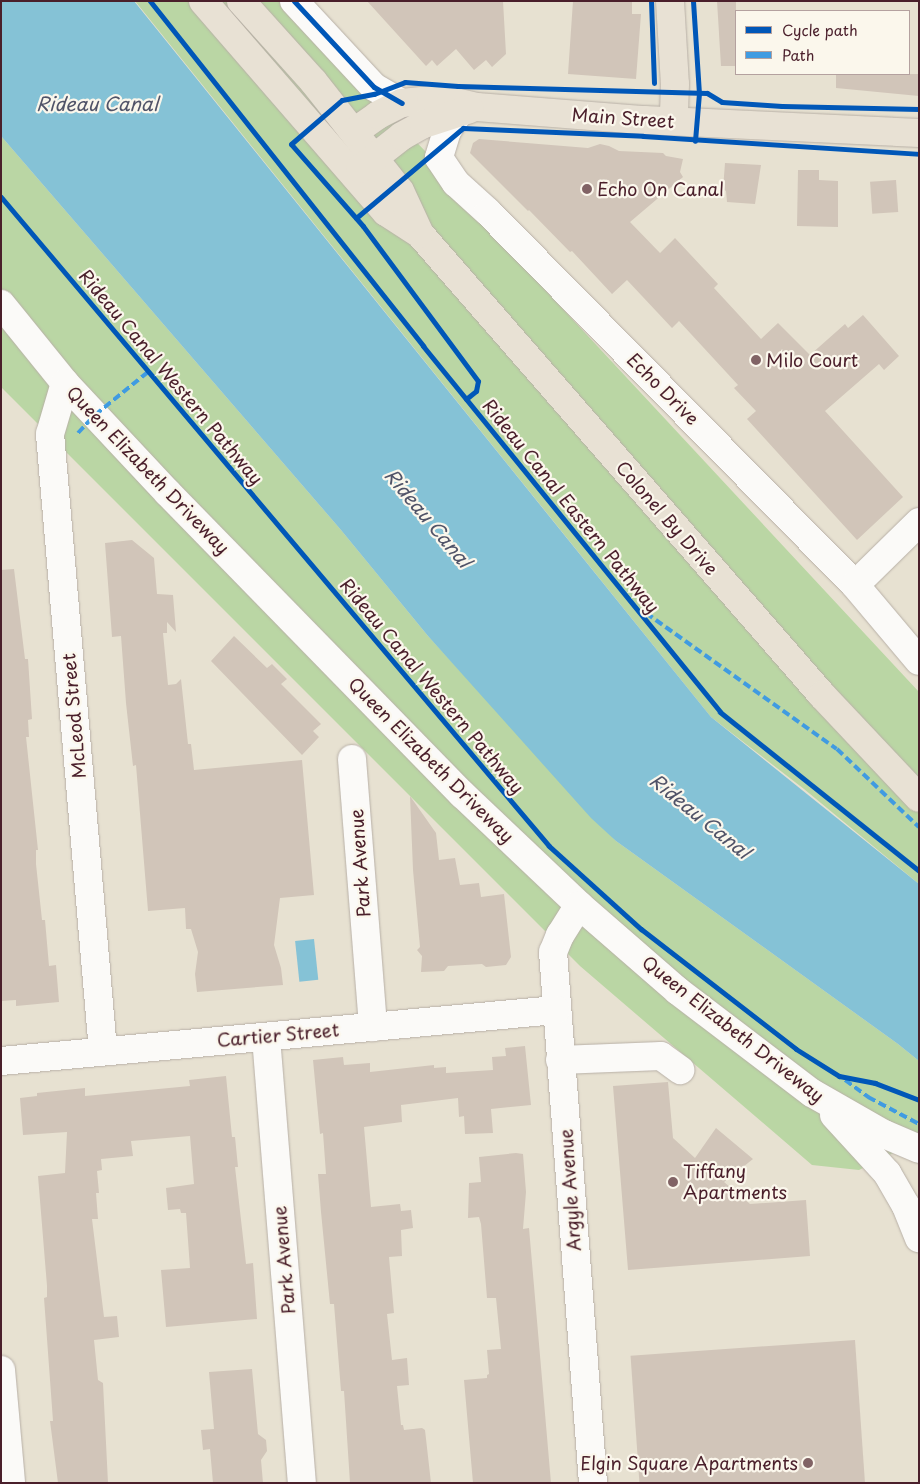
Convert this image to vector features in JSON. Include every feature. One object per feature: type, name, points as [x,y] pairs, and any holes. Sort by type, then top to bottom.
[{"type":"main road","name":"Colonel By Drive","points":[[203,1],[386,212],[420,234],[822,695],[919,798]]},
{"type":"main road","name":"Colonel By Drive","points":[[242,1],[313,81],[375,158],[400,191],[420,234]]},
{"type":"main road","points":[[670,1],[675,84],[674,121]]},
{"type":"main road","name":"Main Street","points":[[354,132],[378,115],[402,103],[431,100],[451,101],[468,109],[919,133]]},
{"type":"main road","name":"Main Street","points":[[353,175],[402,136],[424,124],[468,109]]},
{"type":"street","points":[[294,1],[374,87],[402,103]]},
{"type":"street","name":"Echo Drive","points":[[468,109],[447,130],[439,158],[456,183],[488,212],[855,585],[919,661]]},
{"type":"street","name":"Queen Elizabeth Driveway","points":[[1,304],[65,383],[168,493],[462,794],[579,904],[678,991],[812,1093],[884,1134],[919,1149]]},
{"type":"street","name":"McLeod Street","points":[[65,383],[50,434],[103,1052]]},
{"type":"street","points":[[855,585],[919,522]]},
{"type":"street","name":"Park Avenue","points":[[352,759],[373,1026]]},
{"type":"street","name":"Argyle Avenue","points":[[579,904],[560,935],[553,952],[593,1483]]},
{"type":"street","name":"Cartier Street","points":[[1,1061],[556,1010]]},
{"type":"street","name":"Park Avenue","points":[[266,1037],[302,1483]]},
{"type":"street","points":[[560,1060],[661,1056],[680,1070]]},
{"type":"street","points":[[812,1093],[887,1173],[906,1206],[919,1239]]},
{"type":"street","points":[[1,1370],[11,1483]]},
{"type":"green space","points":[[135,1],[282,1],[425,151],[481,221],[919,692],[919,884],[804,789],[711,717]]},
{"type":"green space","points":[[1,136],[341,530],[428,636],[616,841],[919,1061],[919,1140],[859,1170],[812,1165],[580,966],[1,387]]},
{"type":"water","name":"Rideau Canal","points":[[1,1],[134,1],[711,717],[919,884],[919,1061],[616,841],[591,818],[428,636],[341,530],[1,136]]},
{"type":"water","points":[[314,939],[318,980],[299,982],[295,941]]},
{"type":"building","points":[[367,1],[503,1],[506,54],[492,67],[486,60],[474,70],[456,49],[437,66],[432,60],[426,66]]},
{"type":"building","points":[[573,1],[632,1],[632,14],[641,14],[636,79],[568,74]]},
{"type":"building","points":[[717,1],[736,1],[735,66],[721,66]]},
{"type":"building","points":[[919,74],[919,96],[836,88],[836,75]]},
{"type":"building","points":[[479,139],[588,148],[600,144],[619,151],[663,153],[666,156],[683,159],[680,172],[683,177],[630,222],[660,253],[675,238],[718,284],[714,288],[761,339],[778,323],[810,355],[845,324],[848,328],[863,315],[899,356],[884,370],[879,364],[825,411],[903,497],[857,540],[747,419],[756,411],[734,388],[738,385],[679,321],[672,328],[627,280],[612,294],[572,251],[570,252],[470,153],[473,143]]},
{"type":"building","points":[[725,163],[761,165],[755,204],[727,202],[726,191],[723,189]]},
{"type":"building","points":[[798,170],[819,170],[819,180],[838,181],[838,227],[797,226]]},
{"type":"building","points":[[896,180],[898,212],[872,214],[870,182]]},
{"type":"building","points":[[132,540],[154,558],[157,594],[173,595],[176,632],[167,622],[167,633],[163,633],[168,685],[176,684],[181,679],[188,744],[191,744],[194,770],[302,760],[314,895],[280,898],[274,945],[281,968],[283,985],[197,992],[195,974],[198,952],[191,929],[186,929],[185,908],[148,911],[136,765],[133,766],[121,636],[112,637],[105,543]]},
{"type":"building","points":[[14,569],[25,659],[28,659],[32,719],[28,720],[29,737],[26,737],[38,850],[36,850],[36,864],[42,920],[45,920],[49,966],[56,965],[59,1002],[16,1006],[16,1000],[1,1001],[1,570]]},
{"type":"building","points":[[234,636],[267,668],[272,664],[287,679],[281,684],[321,724],[313,731],[319,737],[302,755],[211,661]]},
{"type":"building","points":[[410,796],[436,833],[439,860],[455,858],[460,885],[479,883],[481,897],[504,894],[511,957],[506,965],[486,967],[482,964],[448,966],[444,971],[421,972],[422,956],[417,950],[420,947],[413,870]]},
{"type":"building","points":[[525,1046],[531,1105],[491,1109],[493,1133],[465,1134],[464,1116],[459,1117],[458,1098],[401,1105],[402,1122],[364,1127],[371,1207],[400,1204],[401,1211],[411,1210],[413,1228],[401,1230],[402,1256],[389,1257],[394,1313],[387,1314],[392,1360],[407,1358],[409,1385],[397,1386],[401,1425],[403,1425],[404,1430],[422,1428],[425,1430],[431,1483],[350,1483],[344,1391],[341,1391],[334,1304],[330,1304],[321,1212],[318,1174],[326,1174],[323,1133],[320,1134],[313,1060],[343,1057],[344,1065],[370,1063],[370,1072],[434,1065],[434,1068],[446,1067],[446,1073],[493,1070],[492,1057],[506,1056],[505,1048]]},
{"type":"building","points":[[226,1076],[232,1137],[235,1137],[238,1167],[235,1167],[246,1264],[253,1263],[257,1319],[166,1327],[161,1270],[190,1268],[186,1213],[181,1213],[180,1209],[168,1210],[166,1188],[194,1184],[190,1136],[131,1141],[133,1156],[101,1159],[102,1170],[97,1171],[99,1193],[96,1193],[98,1219],[92,1219],[104,1317],[117,1316],[119,1337],[94,1340],[98,1380],[103,1383],[108,1483],[58,1483],[50,1421],[53,1421],[44,1298],[47,1297],[47,1286],[38,1176],[65,1173],[67,1132],[23,1135],[20,1098],[37,1096],[37,1093],[85,1088],[85,1096],[190,1086],[189,1080]]},
{"type":"building","name":"Tiffany Apartments","points":[[668,1082],[673,1138],[695,1158],[716,1128],[753,1159],[724,1182],[750,1204],[806,1200],[810,1256],[628,1270],[613,1086]]},
{"type":"building","points":[[523,1154],[526,1192],[523,1229],[529,1228],[551,1483],[473,1483],[464,1380],[487,1378],[489,1374],[487,1350],[501,1349],[496,1298],[487,1298],[481,1224],[479,1217],[468,1218],[469,1183],[481,1182],[479,1157]]},
{"type":"building","points":[[855,1340],[865,1483],[639,1483],[631,1356]]},
{"type":"building","points":[[252,1369],[258,1434],[266,1440],[267,1451],[261,1460],[263,1483],[213,1483],[210,1449],[203,1450],[201,1430],[214,1429],[209,1372]]},
{"type":"marked path","points":[[78,433],[95,415],[148,372]]},
{"type":"marked path","points":[[646,613],[837,749],[919,827]]},
{"type":"marked path","points":[[845,1080],[868,1097],[919,1124]]},
{"type":"cycle path","name":"Rideau Canal Eastern Pathway","points":[[150,1],[423,346],[720,712],[919,871]]},
{"type":"cycle path","points":[[294,1],[374,87],[402,103]]},
{"type":"cycle path","points":[[651,1],[654,83]]},
{"type":"cycle path","points":[[693,1],[699,93],[695,141]]},
{"type":"cycle path","points":[[466,399],[476,391],[478,381],[363,226],[291,144],[342,100],[374,94],[405,82],[458,86],[707,93],[722,102],[782,106],[919,109]]},
{"type":"cycle path","points":[[356,218],[463,128],[643,136],[919,154]]},
{"type":"cycle path","name":"Rideau Canal Western Pathway","points":[[1,197],[549,846],[641,929],[796,1049],[839,1076],[875,1083],[919,1100]]},
{"type":"place","name":"Echo On Canal","points":[[587,189]]},
{"type":"place","name":"Milo Court","points":[[756,360]]},
{"type":"place","name":"Tiffany Apartments","points":[[673,1182]]},
{"type":"place","name":"Elgin Square Apartments","points":[[808,1463]]}]
